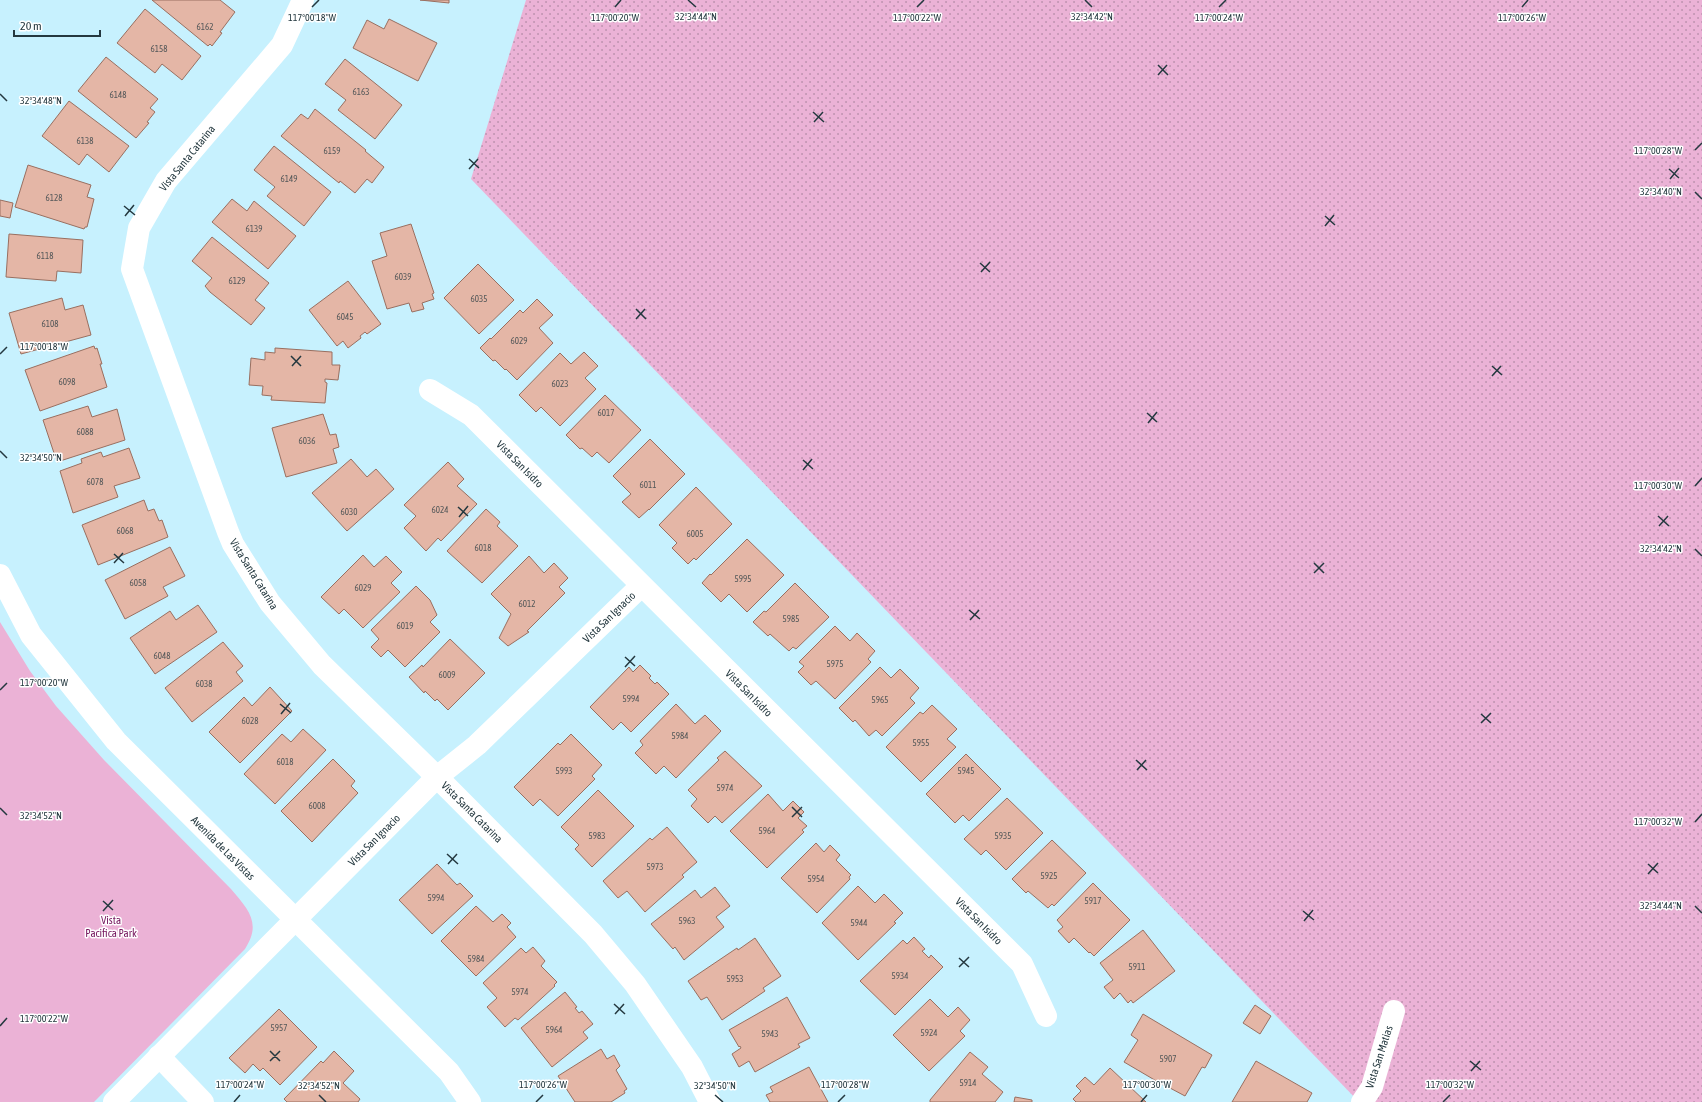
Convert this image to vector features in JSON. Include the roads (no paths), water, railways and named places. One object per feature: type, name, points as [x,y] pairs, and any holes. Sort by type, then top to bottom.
[{"type":"street","name":"Vista Santa Catarina","points":[[303,0],[282,45],[166,181],[139,228],[132,269],[233,544],[270,603],[322,665],[437,777],[593,934],[635,984],[692,1067],[710,1102]]},
{"type":"street","name":"Vista San Isidro","points":[[430,390],[471,415],[1022,964],[1046,1016]]},
{"type":"street","name":"Avenida de Las Vistas","points":[[0,575],[31,635],[116,741],[449,1072],[470,1102]]},
{"type":"street","name":"Vista San Ignacio","points":[[114,1102],[294,919],[437,777],[477,744],[641,586]]},
{"type":"street","name":"Vista San Matias","points":[[1362,1102],[1372,1087],[1394,1011]]},
{"type":"street","points":[[159,1056],[203,1102]]},
{"type":"park label","name":"Vista Pacifica Park","points":[[111,926]]}]
